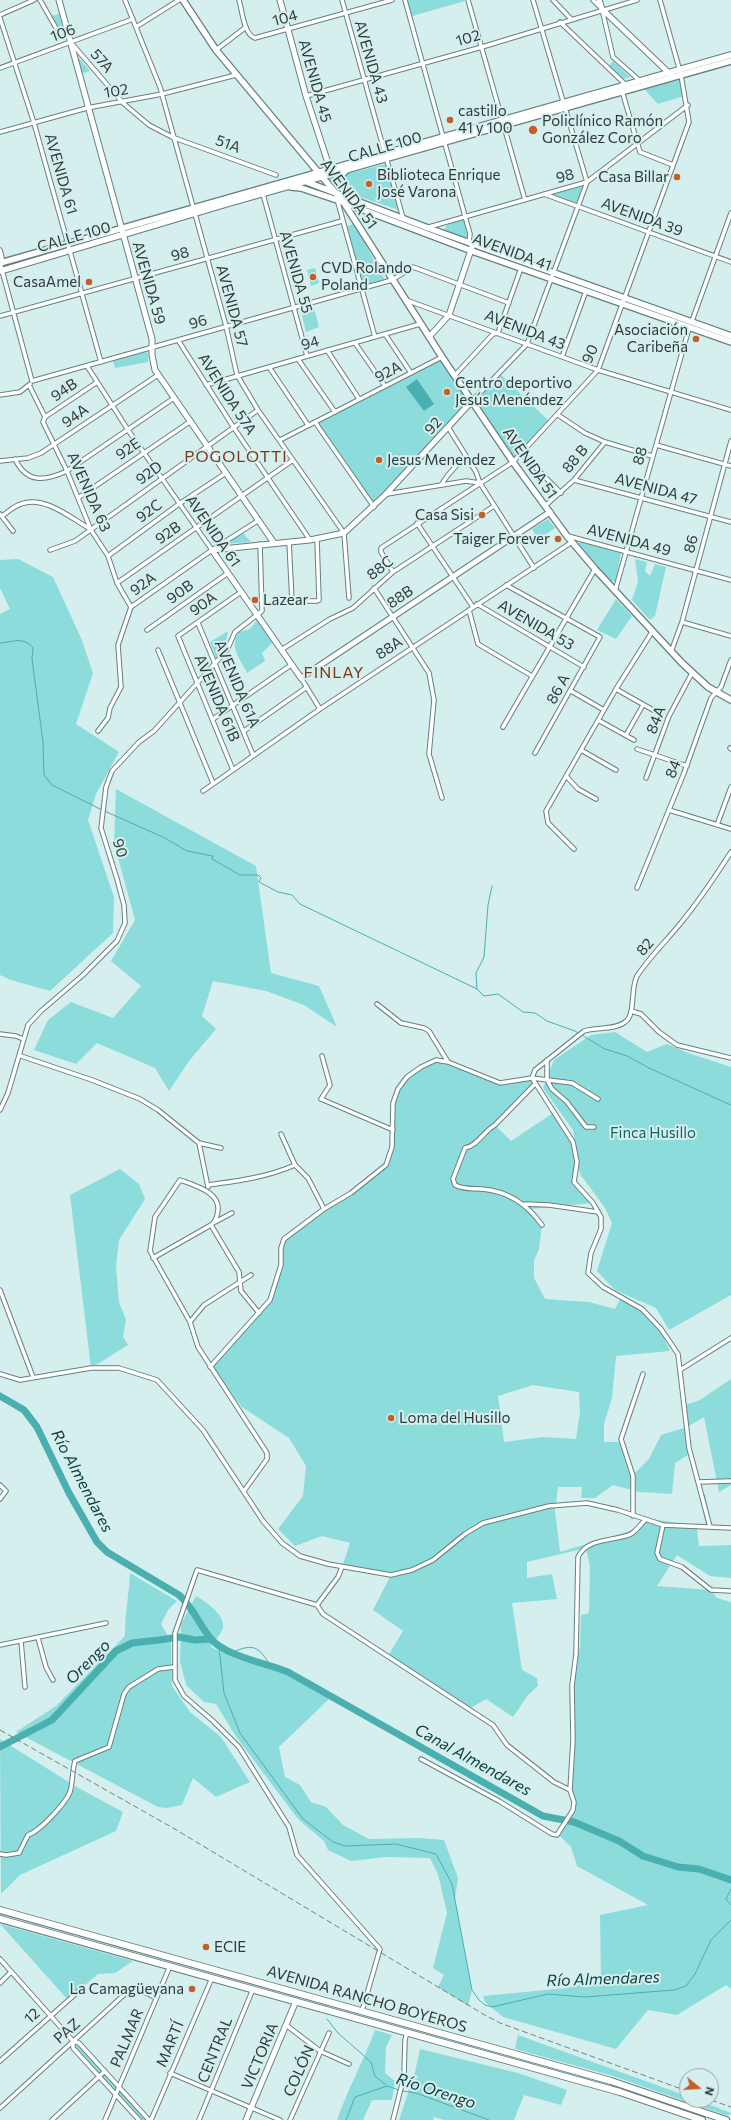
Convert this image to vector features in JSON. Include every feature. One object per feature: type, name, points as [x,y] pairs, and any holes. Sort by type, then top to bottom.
[{"type":"highway","name":"AVENIDA RANCHO BOYEROS","points":[[0,1910],[611,2081],[726,2120]]},
{"type":"highway","name":"AVENIDA RANCHO BOYEROS","points":[[0,1919],[171,1965],[620,2092],[702,2120]]},
{"type":"main road","name":"AVENIDA 51","points":[[183,0],[216,50],[334,192],[346,204],[428,337],[513,462],[567,536],[671,652],[692,673],[716,692],[731,700]]},
{"type":"main road","name":"CALLE 100","points":[[0,263],[68,244],[122,232],[296,179],[320,175],[443,140],[505,126],[565,109],[674,77],[680,72],[731,55]]},
{"type":"main road","name":"CALLE 100","points":[[443,140],[503,120],[668,72],[680,72],[731,61]]},
{"type":"main road","name":"CALLE 100","points":[[333,171],[348,170],[385,156]]},
{"type":"main road","points":[[296,179],[308,172],[309,161]]},
{"type":"main road","points":[[346,204],[341,183],[343,173],[348,170]]},
{"type":"main road","name":"CALLE 100","points":[[194,211],[285,188],[305,182],[320,175]]},
{"type":"main road","name":"AVENIDA 41","points":[[296,179],[345,195],[428,228],[731,336]]},
{"type":"main road","points":[[341,183],[360,201]]},
{"type":"main road","name":"AVENIDA 41","points":[[285,188],[301,188],[337,200],[472,251],[731,342]]},
{"type":"main road","points":[[356,220],[360,213],[368,212]]},
{"type":"main road","name":"CALLE 100","points":[[1,270],[70,251],[122,232]]},
{"type":"street","points":[[0,15],[34,0]]},
{"type":"street","points":[[40,0],[56,28]]},
{"type":"street","name":"AVENIDA 59","points":[[59,0],[87,108],[135,279],[152,347],[153,364],[158,375],[274,543]]},
{"type":"street","name":"AVENIDA 57","points":[[125,0],[162,94],[172,137],[226,326],[237,375],[258,410],[344,533],[350,598]]},
{"type":"street","points":[[136,27],[179,0]]},
{"type":"street","points":[[216,50],[246,27],[239,0]]},
{"type":"street","name":"AVENIDA 45","points":[[280,0],[306,96],[333,171],[341,183]]},
{"type":"street","name":"AVENIDA 43","points":[[342,0],[403,218]]},
{"type":"street","name":"104","points":[[246,27],[252,38],[288,30],[392,0]]},
{"type":"street","name":"AVENIDA 41","points":[[405,0],[470,234],[471,243]]},
{"type":"street","points":[[468,0],[526,200]]},
{"type":"street","points":[[533,0],[587,182]]},
{"type":"street","points":[[553,0],[571,18]]},
{"type":"street","points":[[592,0],[674,77]]},
{"type":"street","points":[[599,0],[614,57],[639,80]]},
{"type":"street","name":"102","points":[[306,96],[422,64],[571,18],[637,0]]},
{"type":"street","name":"90","points":[[393,572],[381,548],[417,523],[513,462],[598,370],[689,122],[688,105],[660,0]]},
{"type":"street","name":"AVENIDA 61","points":[[0,18],[34,123],[101,362]]},
{"type":"street","name":"106","points":[[0,68],[133,19]]},
{"type":"street","points":[[560,22],[622,85],[631,90]]},
{"type":"street","name":"57A","points":[[71,43],[123,103],[149,125],[172,137]]},
{"type":"street","name":"102","points":[[0,132],[87,108],[123,103],[236,74]]},
{"type":"street","points":[[622,85],[622,92],[640,152],[673,165]]},
{"type":"street","name":"98","points":[[428,228],[465,216],[587,182],[688,105]]},
{"type":"street","name":"51A","points":[[172,137],[276,175]]},
{"type":"street","name":"92","points":[[212,550],[310,540],[344,533],[374,507],[526,344],[587,182]]},
{"type":"street","points":[[334,192],[375,337]]},
{"type":"street","name":"AVENIDA 55","points":[[263,194],[307,356]]},
{"type":"street","name":"AVENIDA 39","points":[[544,194],[731,262]]},
{"type":"street","points":[[692,321],[731,213]]},
{"type":"street","name":"98","points":[[0,316],[342,222]]},
{"type":"street","points":[[428,337],[449,314],[472,251],[471,243]]},
{"type":"street","points":[[0,250],[2,258],[0,263],[1,270],[14,312],[32,381],[20,392],[0,395]]},
{"type":"street","name":"96","points":[[32,381],[392,280],[413,267],[457,283],[460,286]]},
{"type":"street","points":[[455,375],[493,334],[498,333],[521,268]]},
{"type":"street","points":[[460,286],[509,302]]},
{"type":"street","points":[[562,357],[586,291]]},
{"type":"street","name":"AVENIDA 43","points":[[404,299],[449,314],[598,370],[670,393],[731,410]]},
{"type":"street","points":[[411,310],[411,305],[415,303]]},
{"type":"street","name":"94","points":[[206,385],[420,324]]},
{"type":"street","name":"88","points":[[615,591],[640,497],[689,328]]},
{"type":"street","points":[[385,334],[411,373]]},
{"type":"street","name":"AVENIDA 57A","points":[[178,340],[234,428],[310,540]]},
{"type":"street","points":[[355,343],[385,386]]},
{"type":"street","points":[[327,350],[359,400]]},
{"type":"street","name":"92A","points":[[280,440],[442,357]]},
{"type":"street","points":[[298,359],[335,412]]},
{"type":"street","name":"AVENIDA 61","points":[[86,366],[128,430],[301,678],[320,709]]},
{"type":"street","points":[[269,367],[308,425]]},
{"type":"street","name":"94A","points":[[0,461],[35,456],[54,445],[158,375]]},
{"type":"street","name":"94B","points":[[45,417],[96,383]]},
{"type":"street","name":"AVENIDA 63","points":[[29,385],[45,417],[43,422],[67,471],[91,530],[108,556],[117,583],[132,607]]},
{"type":"street","points":[[15,459],[21,470],[31,477],[50,477],[67,471],[174,398]]},
{"type":"street","name":"92D","points":[[50,550],[75,541],[258,410]]},
{"type":"street","points":[[558,415],[604,442],[652,456]]},
{"type":"street","name":"92E","points":[[78,498],[191,421]]},
{"type":"street","points":[[315,422],[374,507]]},
{"type":"street","points":[[448,427],[476,472],[480,483],[494,506],[534,568]]},
{"type":"street","name":"86","points":[[671,652],[682,622],[731,441]]},
{"type":"street","name":"88 B","points":[[545,506],[574,480],[604,442]]},
{"type":"street","points":[[656,445],[731,466]]},
{"type":"street","points":[[522,454],[560,493]]},
{"type":"street","points":[[441,485],[465,456]]},
{"type":"street","name":"92B","points":[[117,583],[293,460]]},
{"type":"street","name":"92C","points":[[108,556],[226,472]]},
{"type":"street","name":"AVENIDA 47","points":[[574,480],[731,522]]},
{"type":"street","points":[[386,494],[466,481],[480,483]]},
{"type":"street","points":[[14,531],[1,515],[20,504],[35,502],[66,513],[91,530]]},
{"type":"street","name":"88C","points":[[281,650],[330,619],[353,608],[393,572],[494,506]]},
{"type":"street","points":[[513,535],[550,512]]},
{"type":"street","name":"92A","points":[[98,732],[108,718],[110,708],[121,687],[118,645],[132,607],[212,550],[259,520]]},
{"type":"street","points":[[417,523],[473,607]]},
{"type":"street","name":"88B","points":[[301,678],[513,535]]},
{"type":"street","name":"AVENIDA 49","points":[[567,536],[731,580]]},
{"type":"street","points":[[289,542],[292,601],[319,600],[317,539]]},
{"type":"street","name":"88A","points":[[203,791],[320,709],[572,542]]},
{"type":"street","name":"90","points":[[0,1110],[8,1093],[21,1056],[23,1039],[28,1025],[41,1011],[117,941],[125,923],[124,905],[101,828],[106,787],[112,771],[122,758],[154,731],[230,648],[235,632],[262,611],[260,544]]},
{"type":"street","points":[[503,728],[595,569]]},
{"type":"street","name":"90B","points":[[147,630],[228,573]]},
{"type":"street","points":[[506,585],[566,618]]},
{"type":"street","points":[[374,588],[429,673],[432,683],[434,715],[428,754],[442,798]]},
{"type":"street","name":"90A","points":[[178,636],[241,592]]},
{"type":"street","name":"AVENIDA 53","points":[[477,604],[584,667]]},
{"type":"street","points":[[468,610],[478,644],[532,676]]},
{"type":"street","name":"86 A","points":[[535,752],[600,637],[566,618]]},
{"type":"street","points":[[682,622],[731,636]]},
{"type":"street","name":"AVENIDA 61A","points":[[198,623],[244,731],[253,756]]},
{"type":"street","points":[[574,850],[548,823],[546,811],[616,689],[652,632]]},
{"type":"street","name":"AVENIDA 61B","points":[[178,636],[233,770]]},
{"type":"street","points":[[158,650],[181,702],[213,783]]},
{"type":"street","name":"84","points":[[637,888],[687,766],[711,698],[721,687],[731,660]]},
{"type":"street","points":[[213,719],[292,665]]},
{"type":"street","name":"84A","points":[[646,778],[670,716],[692,673]]},
{"type":"street","points":[[244,731],[307,687]]},
{"type":"street","points":[[616,689],[653,710]]},
{"type":"street","points":[[571,690],[604,710]]},
{"type":"street","points":[[626,735],[643,705]]},
{"type":"street","points":[[598,720],[634,740]]},
{"type":"street","points":[[637,749],[687,766]]},
{"type":"street","points":[[581,750],[616,770]]},
{"type":"street","points":[[566,776],[578,789],[596,800]]},
{"type":"street","points":[[717,825],[731,786]]},
{"type":"street","points":[[669,810],[731,829]]},
{"type":"street","name":"82","points":[[631,1010],[633,989],[638,975],[713,880],[731,852]]},
{"type":"street","points":[[377,1004],[401,1023],[424,1028],[429,1031],[448,1062]]},
{"type":"street","points":[[710,1527],[689,1448],[678,1354],[661,1329],[642,1309],[603,1287],[588,1273],[591,1253],[601,1229],[601,1217],[593,1203],[574,1182],[577,1162],[573,1142],[532,1078],[535,1070],[576,1037],[592,1028],[622,1024],[628,1020],[631,1010],[641,1014],[659,1032],[677,1045],[731,1058]]},
{"type":"street","points":[[0,1034],[16,1036],[23,1039]]},
{"type":"street","points":[[21,1056],[92,1080],[140,1099],[158,1110],[199,1143],[221,1148]]},
{"type":"street","points":[[322,1056],[330,1085],[321,1099],[393,1130]]},
{"type":"street","points":[[210,1367],[270,1300],[281,1265],[281,1248],[284,1239],[324,1209],[356,1190],[386,1165],[392,1148],[394,1103],[398,1088],[407,1077],[421,1067],[436,1060],[448,1062],[500,1083],[532,1078],[572,1083],[598,1099]]},
{"type":"street","points":[[546,1060],[547,1080],[552,1089],[567,1102],[586,1127],[594,1127]]},
{"type":"street","points":[[535,1084],[495,1125],[487,1129],[470,1147],[465,1148],[453,1179],[455,1185],[465,1190],[492,1190],[518,1200],[525,1204],[542,1225]]},
{"type":"street","points":[[281,1134],[295,1165],[308,1178],[324,1209]]},
{"type":"street","points":[[199,1143],[208,1185],[207,1190]]},
{"type":"street","points":[[208,1185],[253,1178],[282,1171],[295,1165]]},
{"type":"street","points":[[215,1223],[219,1208],[216,1201],[207,1190],[180,1180],[155,1217],[150,1251],[190,1322],[198,1347],[267,1453],[267,1459],[244,1491]]},
{"type":"street","points":[[525,1204],[549,1205],[598,1212]]},
{"type":"street","points":[[153,1258],[232,1213]]},
{"type":"street","points":[[211,1225],[239,1272],[241,1291],[258,1313]]},
{"type":"street","points":[[190,1322],[204,1305],[251,1275]]},
{"type":"street","points":[[0,1290],[34,1377]]},
{"type":"street","points":[[680,1370],[731,1338]]},
{"type":"street","points":[[0,1374],[20,1380],[91,1368],[119,1368],[157,1380],[203,1430],[263,1521],[282,1543],[300,1556],[342,1567],[391,1575],[412,1570],[433,1560],[465,1534],[483,1523],[549,1506],[586,1503],[663,1525],[731,1528]]},
{"type":"street","points":[[633,1516],[633,1476],[620,1439],[643,1374]]},
{"type":"street","points":[[698,1482],[730,1481]]},
{"type":"street","points":[[0,1485],[6,1491],[0,1499]]},
{"type":"street","points":[[421,1759],[499,1801],[552,1834],[557,1835],[573,1810],[574,1802],[570,1790],[573,1740],[572,1686],[576,1654],[578,1558],[584,1548],[632,1533],[645,1520]]},
{"type":"street","points":[[663,1525],[657,1553],[660,1559],[682,1567],[711,1590],[731,1591]]},
{"type":"street","points":[[318,1605],[338,1577],[342,1567]]},
{"type":"street","points":[[362,2011],[380,1949],[297,1855],[289,1827],[239,1746],[184,1696],[175,1680],[175,1635],[183,1606],[197,1570],[318,1605],[324,1614],[493,1725],[507,1745],[554,1782],[570,1790]]},
{"type":"street","points":[[0,1645],[106,1623]]},
{"type":"street","points":[[38,1638],[46,1667],[53,1680]]},
{"type":"street","points":[[21,1641],[25,1687]]},
{"type":"street","points":[[0,1854],[6,1856],[19,1853],[28,1835],[33,1833],[54,1813],[70,1792],[73,1766],[77,1758],[109,1747],[124,1694],[129,1687],[158,1669],[174,1667]]},
{"type":"street","points":[[0,1959],[72,2041],[73,2048],[139,2120]]},
{"type":"street","name":"PALMAR","points":[[105,2120],[171,1965]]},
{"type":"street","points":[[0,1982],[12,1972]]},
{"type":"street","name":"MARTÍ","points":[[150,2120],[212,1977]]},
{"type":"street","name":"CENTRAL","points":[[199,2120],[253,1988]]},
{"type":"street","name":"12","points":[[0,2061],[80,1990]]},
{"type":"street","name":"PAZ","points":[[0,2108],[126,1993],[132,1990],[140,1991],[156,1998]]},
{"type":"street","name":"VICTORIA","points":[[246,2120],[296,2001]]},
{"type":"street","points":[[286,2025],[320,2051],[349,2064]]},
{"type":"street","points":[[393,2120],[404,2076],[405,2040],[407,2032]]},
{"type":"street","name":"COLÓN","points":[[290,2120],[329,2033]]},
{"type":"street","points":[[72,2041],[79,2043],[150,2120]]},
{"type":"street","points":[[52,2120],[105,2071]]},
{"type":"street","points":[[170,2073],[280,2120]]},
{"type":"green space","points":[[407,0],[464,0],[465,1],[412,16]]},
{"type":"green space","points":[[59,14],[65,37],[50,16]]},
{"type":"green space","points":[[78,57],[90,71],[82,73]]},
{"type":"green space","points":[[613,61],[630,77],[624,79],[609,66]]},
{"type":"green space","points":[[680,80],[684,96],[658,104],[644,89]]},
{"type":"green space","points":[[386,164],[399,210],[357,196],[345,178],[346,174]]},
{"type":"green space","points":[[331,177],[340,187],[341,191],[330,183],[329,179]]},
{"type":"green space","points":[[583,186],[576,203],[551,195]]},
{"type":"green space","points":[[464,219],[469,235],[467,238],[444,230],[447,225]]},
{"type":"green space","points":[[354,224],[386,282],[361,288],[344,227]]},
{"type":"green space","points":[[67,247],[3,267],[3,265]]},
{"type":"green space","name":"CVD Rolando Poland","points":[[315,268],[319,283],[311,286],[307,270]]},
{"type":"green space","points":[[314,308],[319,327],[306,332],[301,311]]},
{"type":"green space","points":[[144,352],[148,353],[148,362],[115,368],[113,361]]},
{"type":"green space","name":"Jesus Menendez","points":[[442,357],[472,401],[374,507],[315,422]]},
{"type":"green space","points":[[499,373],[551,423],[513,462],[472,401]]},
{"type":"green space","points":[[548,519],[555,528],[538,540],[532,529]]},
{"type":"green space","points":[[243,533],[251,542],[224,544]]},
{"type":"green space","points":[[580,542],[621,553],[616,581],[611,581],[578,544]]},
{"type":"green space","points":[[18,559],[53,577],[81,638],[93,673],[76,724],[119,752],[96,794],[88,820],[114,897],[113,933],[50,991],[11,980],[0,975],[0,614],[10,609],[0,588],[0,560]]},
{"type":"green space","points":[[635,559],[647,562],[645,571],[650,576],[655,564],[666,567],[655,616],[650,620],[632,600],[638,582]]},
{"type":"green space","points":[[616,599],[632,616],[616,639],[597,630]]},
{"type":"green space","points":[[258,619],[272,643],[262,653],[265,661],[247,673],[235,648],[236,637],[239,632],[250,629]]},
{"type":"green space","points":[[228,631],[225,648],[216,658],[210,642]]},
{"type":"green space","points":[[116,789],[256,866],[271,973],[319,986],[337,1027],[304,1005],[266,991],[213,981],[202,1016],[216,1029],[189,1061],[169,1091],[155,1068],[97,1043],[76,1064],[34,1050],[48,1020],[71,1002],[113,1018],[141,986],[111,961],[135,920],[114,843]]},
{"type":"green space","name":"Finca Husillo","points":[[615,1032],[647,1052],[667,1044],[688,1053],[731,1067],[731,1295],[669,1330],[656,1308],[615,1290],[597,1271],[612,1223],[605,1208],[580,1174],[573,1130],[543,1088],[554,1060],[591,1035]]},
{"type":"green space","points":[[436,1060],[448,1062],[500,1083],[532,1078],[535,1084],[495,1125],[511,1141],[553,1113],[569,1137],[575,1152],[576,1160],[574,1182],[593,1203],[530,1209],[542,1225],[539,1249],[534,1261],[534,1278],[545,1299],[589,1302],[615,1309],[621,1297],[645,1313],[651,1319],[661,1332],[670,1351],[616,1356],[612,1398],[604,1424],[604,1442],[625,1442],[635,1473],[649,1459],[661,1435],[684,1428],[685,1405],[700,1400],[731,1379],[731,1485],[719,1492],[704,1417],[689,1426],[691,1453],[675,1463],[672,1494],[639,1492],[613,1485],[595,1498],[581,1498],[582,1487],[558,1487],[555,1511],[560,1552],[630,1531],[646,1518],[689,1525],[706,1525],[699,1495],[705,1494],[713,1529],[697,1529],[699,1546],[731,1545],[731,1578],[710,1576],[677,1555],[657,1586],[711,1590],[717,1598],[731,1602],[731,1989],[726,1985],[677,2015],[648,2010],[616,2049],[503,2017],[485,2002],[483,1996],[567,1988],[601,1981],[600,1915],[648,1905],[577,1866],[571,1847],[557,1833],[573,1809],[570,1790],[572,1686],[580,1647],[581,1615],[589,1613],[590,1566],[586,1548],[527,1562],[527,1578],[552,1574],[557,1599],[512,1603],[522,1670],[537,1678],[538,1686],[528,1695],[513,1717],[486,1699],[469,1709],[388,1656],[403,1631],[373,1610],[391,1575],[342,1567],[350,1543],[322,1536],[295,1546],[278,1529],[303,1496],[306,1466],[289,1438],[242,1407],[210,1367],[270,1300],[281,1265],[281,1248],[284,1239],[324,1209],[351,1193],[386,1165],[392,1147],[393,1103],[398,1089],[407,1077],[421,1067]],"holes":[[[533,1385],[579,1392],[580,1412],[576,1439],[543,1437],[504,1442],[498,1396]]]},
{"type":"green space","points":[[120,1169],[139,1184],[145,1199],[119,1240],[116,1266],[119,1302],[126,1320],[123,1337],[128,1345],[91,1368],[70,1195]]},
{"type":"green space","points":[[130,1573],[177,1601],[168,1610],[161,1624],[171,1641],[172,1686],[190,1712],[221,1737],[250,1782],[216,1797],[193,1778],[182,1805],[166,1808],[158,1807],[16,1732],[56,1706],[124,1637]]},
{"type":"green space","points":[[196,1596],[218,1613],[223,1623],[222,1630],[211,1647],[236,1659],[291,1676],[330,1698],[279,1747],[285,1777],[300,1785],[311,1802],[326,1807],[343,1825],[369,1839],[418,1838],[444,1840],[458,1878],[455,1899],[472,1990],[468,2006],[438,1987],[444,1975],[433,1968],[447,1913],[438,1874],[430,1858],[386,1857],[351,1861],[328,1850],[324,1841],[299,1820],[235,1735],[216,1704],[204,1702],[186,1685],[180,1661],[181,1624]]},
{"type":"green space","points":[[0,1739],[75,1786],[123,1812],[116,1831],[20,1875],[1,1894]]},
{"type":"green space","points":[[0,1924],[133,1961],[115,1973],[98,1974],[68,2000]]},
{"type":"green space","points":[[375,2030],[392,2035],[386,2047],[385,2073],[395,2081],[392,2100],[372,2100],[363,2120],[337,2120],[366,2053]]},
{"type":"green space","points":[[518,2035],[679,2093],[679,2099],[613,2076],[515,2049]]},
{"type":"green space","points":[[75,2044],[79,2045],[148,2120],[141,2120],[76,2048]]},
{"type":"green space","points":[[420,2049],[518,2073],[567,2090],[561,2105],[524,2095],[514,2120],[444,2120],[434,2117],[433,2120],[399,2120],[415,2072]]},
{"type":"green space","points":[[705,2108],[718,2108],[731,2113],[728,2116]]},
{"type":"shaded area","points":[[417,379],[434,404],[424,411],[406,387]]},
{"type":"waterway","points":[[0,643],[22,641],[26,642],[33,648],[32,659],[43,742],[44,775],[52,785],[100,809],[165,838],[187,851],[213,856],[212,859],[240,875],[258,875],[261,878],[259,882],[278,892],[292,895],[300,904],[477,989],[484,996],[498,994],[523,1012],[535,1013],[547,1021],[575,1031],[605,1049],[627,1056],[649,1068],[731,1105]]},
{"type":"waterway","points":[[477,989],[476,973],[484,957],[488,905],[492,886]]},
{"type":"waterway","name":"Canal Almendares","points":[[0,1396],[24,1410],[37,1427],[69,1493],[97,1542],[107,1552],[179,1595],[189,1606],[208,1635],[219,1646],[237,1655],[288,1672],[543,1816],[574,1822],[619,1841],[643,1856],[678,1867],[699,1869],[731,1880]]},
{"type":"waterway","name":"Orengo","points":[[0,1747],[52,1720],[116,1651],[132,1643],[179,1637],[195,1640],[211,1639]]},
{"type":"waterway","name":"Río Almendares","points":[[219,1647],[224,1693],[240,1733],[303,1819],[333,1842],[345,1846],[396,1844],[436,1854],[452,1884],[472,1990],[479,2000],[485,2005],[492,2007],[548,1994],[585,1997],[674,1990],[686,1986],[695,1974],[711,1940],[731,1920]]},
{"type":"waterway","points":[[233,1652],[240,1649],[251,1647],[255,1648],[263,1654],[270,1665]]},
{"type":"waterway","name":"Río Almendares","points":[[731,1889],[726,1899],[731,1905]]},
{"type":"waterway","points":[[327,2019],[338,2033],[371,2062],[375,2076],[386,2085]]},
{"type":"waterway","name":"Río Orengo","points":[[346,2120],[355,2097],[387,2086],[399,2090]]},
{"type":"waterway","name":"Río Orengo","points":[[402,2091],[416,2093],[489,2120]]},
{"type":"railway","points":[[0,1730],[173,1828],[500,2023],[679,2088]]},
{"type":"railway","points":[[719,2103],[731,2107]]},
{"type":"place","name":"castillo 41 y 100","points":[[450,120]]},
{"type":"place","name":"Policlínico Ramón González Coro","points":[[533,130]]},
{"type":"place","name":"Casa Billar","points":[[677,177]]},
{"type":"place","name":"Biblioteca Enrique José Varona","points":[[369,184]]},
{"type":"place","name":"CVD Rolando Poland","points":[[313,277]]},
{"type":"place","name":"CasaAmel","points":[[89,282]]},
{"type":"place","name":"Asociación Caribeña","points":[[696,339]]},
{"type":"place","name":"Centro deportivo Jesús Menéndez","points":[[447,392]]},
{"type":"place","name":"Jesus Menendez","points":[[379,460]]},
{"type":"place","name":"Casa Sisi","points":[[482,515]]},
{"type":"place","name":"Taiger Forever","points":[[558,539]]},
{"type":"place","name":"Lazear","points":[[255,600]]},
{"type":"place","name":"Loma del Husillo","points":[[391,1418]]},
{"type":"place","name":"ECIE","points":[[206,1947]]},
{"type":"place","name":"La Camagüeyana","points":[[192,1989]]},
{"type":"district","name":"POGOLOTTI","points":[[236,457]]},
{"type":"district","name":"FINLAY","points":[[334,673]]}]
